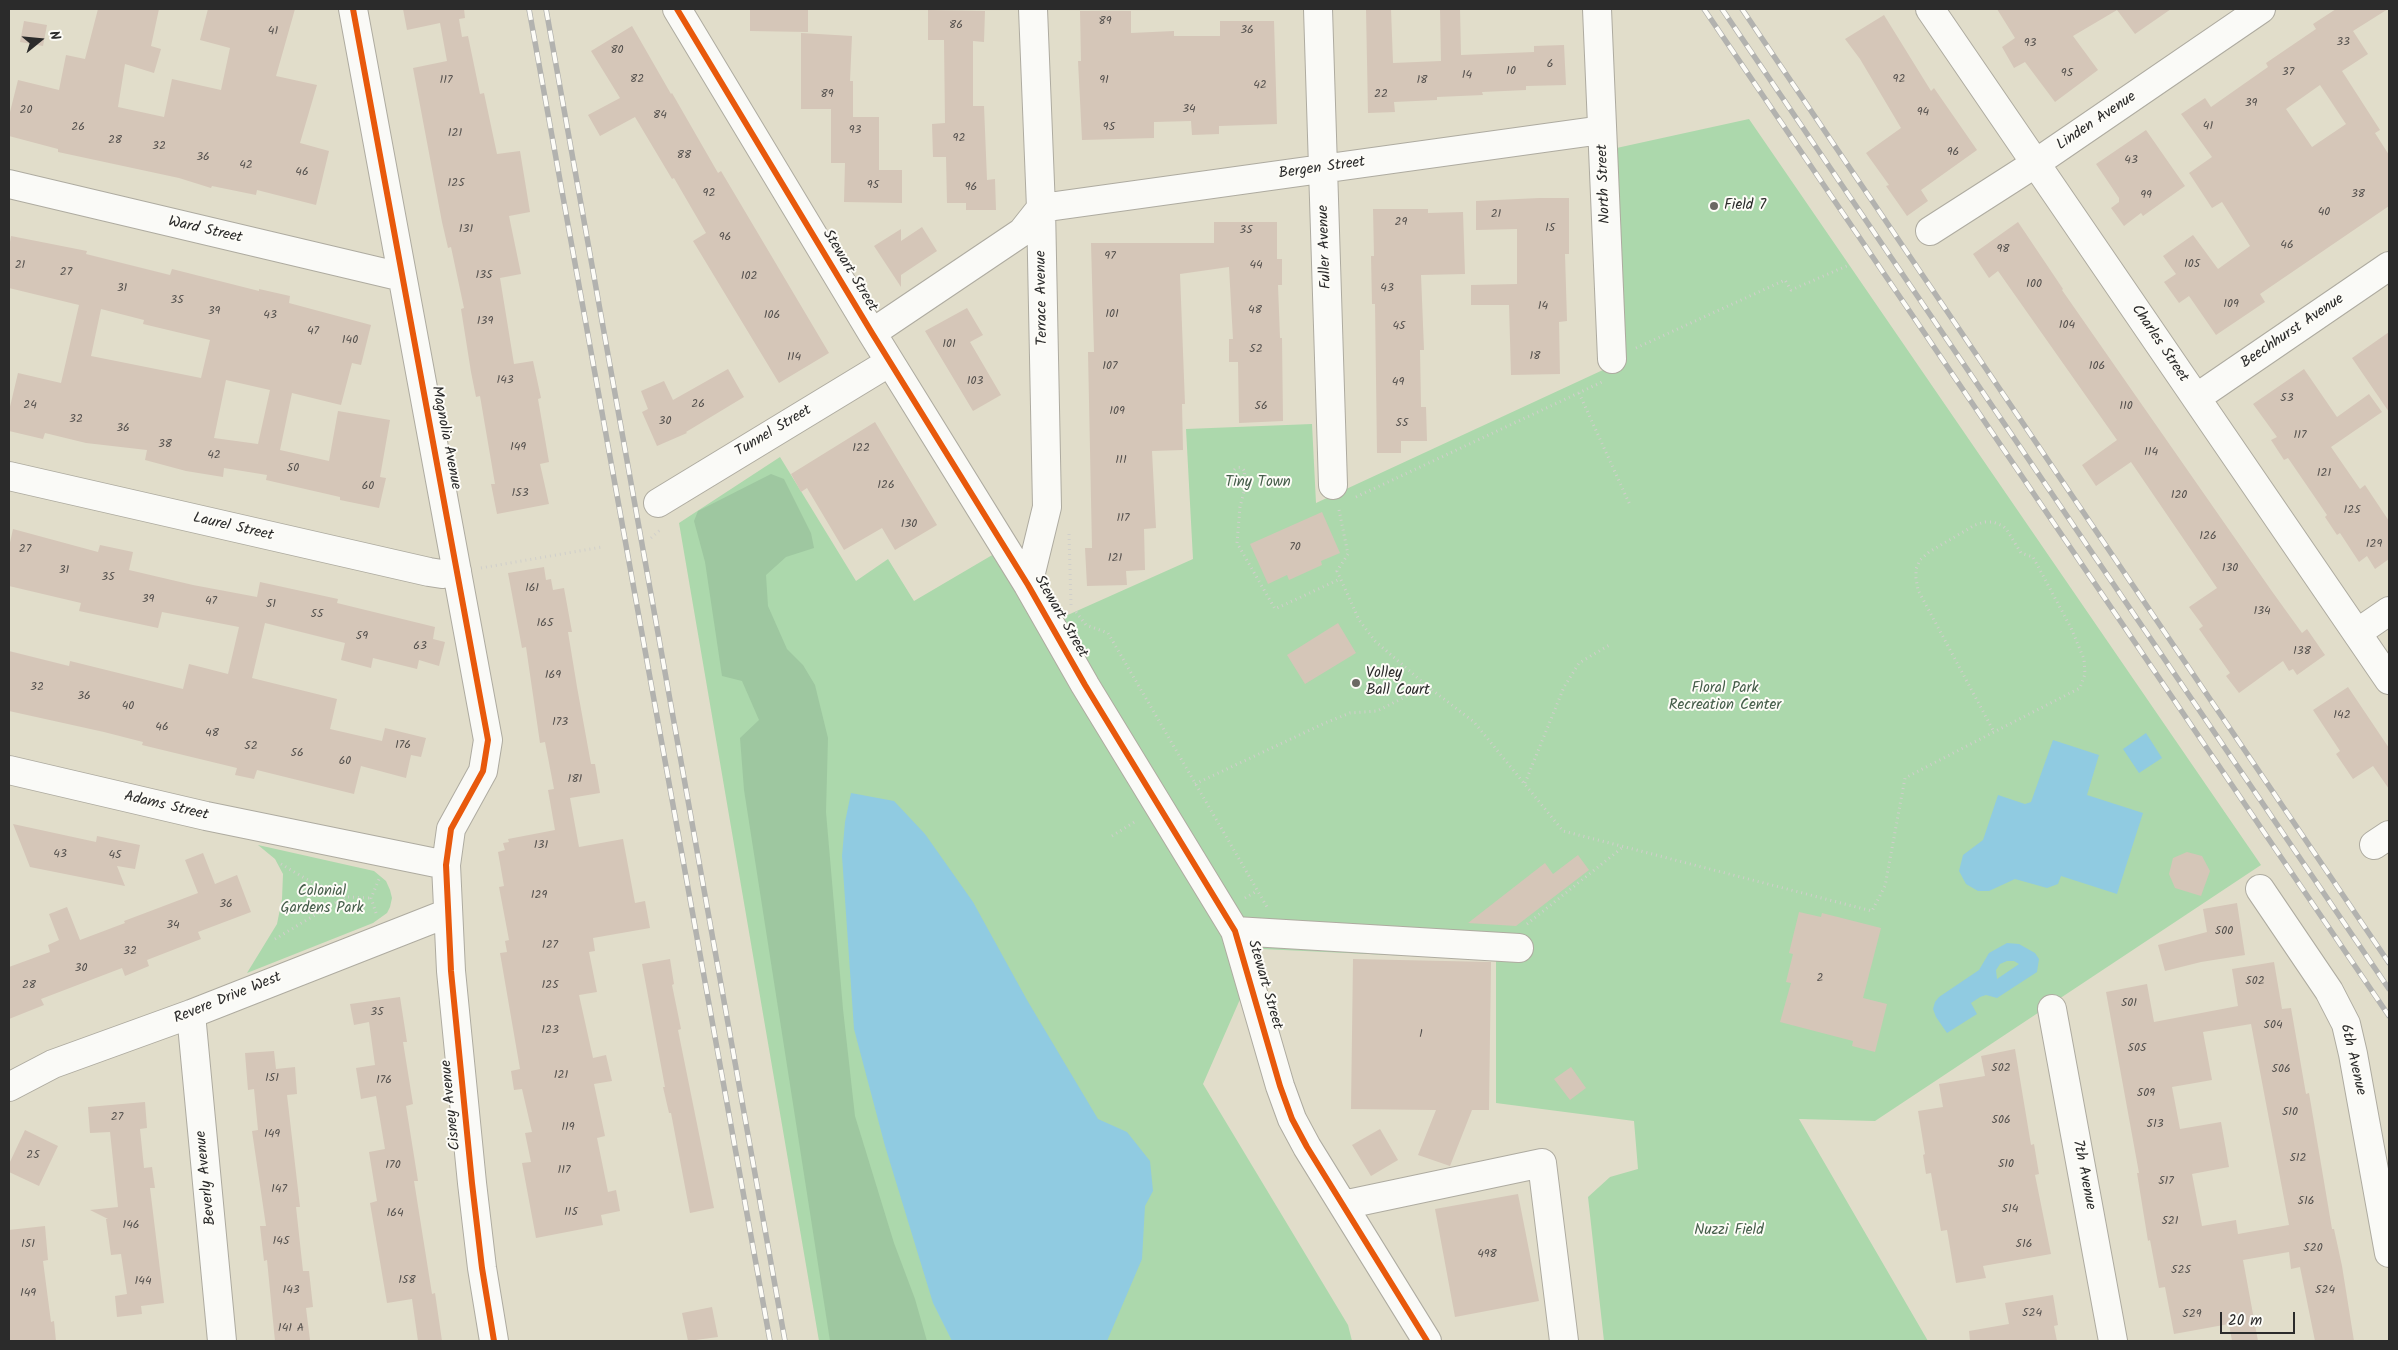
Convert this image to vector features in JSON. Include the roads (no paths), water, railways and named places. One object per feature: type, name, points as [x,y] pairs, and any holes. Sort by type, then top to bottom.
[{"type":"street","name":"Magnolia Avenue","points":[[353,9],[402,277],[466,570],[486,730],[488,751],[483,771],[451,829],[446,865]]},
{"type":"street","name":"Stewart Street","points":[[677,9],[872,333],[1028,585],[1085,685],[1235,931],[1280,1086],[1292,1118],[1307,1147],[1427,1341]]},
{"type":"street","name":"Terrace Avenue","points":[[1028,585],[1046,507],[1041,208],[1033,9]]},
{"type":"street","name":"Fuller Avenue","points":[[1318,9],[1336,495]]},
{"type":"street","name":"North Street","points":[[1598,9],[1612,360]]},
{"type":"street","name":"Charles Street","points":[[1930,9],[2389,680]]},
{"type":"street","name":"Linden Avenue","points":[[1930,231],[2036,163],[2261,9]]},
{"type":"street","name":"Bergen Street","points":[[1041,208],[1602,130]]},
{"type":"street","name":"Ward Street","points":[[9,184],[402,277]]},
{"type":"street","points":[[872,333],[1022,232],[1041,208]]},
{"type":"street","name":"Beechhurst Avenue","points":[[2196,398],[2389,266]]},
{"type":"street","name":"Tunnel Street","points":[[658,503],[890,362]]},
{"type":"street","name":"Laurel Street","points":[[9,476],[429,572],[442,574],[466,570]]},
{"type":"street","points":[[2357,633],[2389,611]]},
{"type":"street","name":"Adams Street","points":[[9,770],[206,816],[446,865]]},
{"type":"street","name":"Cisney Avenue","points":[[446,865],[451,971],[476,1227],[494,1341]]},
{"type":"street","name":"6th Avenue","points":[[2260,889],[2329,991],[2346,1024],[2354,1054],[2389,1253]]},
{"type":"street","name":"Revere Drive West","points":[[9,1087],[53,1064],[191,1014],[448,913]]},
{"type":"street","points":[[1235,931],[1523,936]]},
{"type":"street","name":"7th Avenue","points":[[2052,1009],[2114,1341]]},
{"type":"street","name":"Beverly Avenue","points":[[191,1014],[222,1341]]},
{"type":"street","points":[[1343,1205],[1542,1163],[1564,1341]]},
{"type":"water","points":[[2146,733],[2162,758],[2139,773],[2123,749]]},
{"type":"water","points":[[2053,740],[2099,755],[2087,795],[2143,813],[2117,894],[2061,876],[2058,884],[2047,888],[2015,879],[1989,891],[1978,891],[1966,884],[1959,871],[1963,855],[1983,840],[1998,795],[2025,804],[2031,802]]},
{"type":"water","points":[[851,793],[894,801],[925,834],[973,902],[1027,1000],[1098,1119],[1127,1132],[1150,1161],[1153,1191],[1145,1206],[1142,1259],[1107,1341],[952,1341],[933,1303],[885,1146],[854,1029],[842,856],[845,822]]},
{"type":"water","points":[[2007,943],[2019,944],[2035,953],[2039,959],[2037,972],[1997,998],[1986,995],[1971,1003],[1977,1014],[1947,1033],[1936,1017],[1933,1009],[1935,1002],[1939,997],[1979,970],[1989,953]],"holes":[[[2014,961],[2019,964],[1997,979],[1996,970],[2000,964]]]},
{"type":"railway","points":[[529,9],[770,1341]]},
{"type":"railway","points":[[546,9],[785,1341]]},
{"type":"railway","points":[[1704,9],[2389,1016]]},
{"type":"railway","points":[[1722,9],[2389,989]]},
{"type":"railway","points":[[1742,9],[2389,963]]},
{"type":"place","name":"Field 7","points":[[1714,206]]},
{"type":"place","name":"Volley Ball Court","points":[[1356,683]]},
{"type":"park label","name":"Tiny Town","points":[[1258,483]]},
{"type":"park label","name":"Floral Park Recreation Center","points":[[1725,698]]},
{"type":"park label","name":"Colonial Gardens Park","points":[[322,900]]},
{"type":"park label","name":"Nuzzi Field","points":[[1729,1231]]}]
